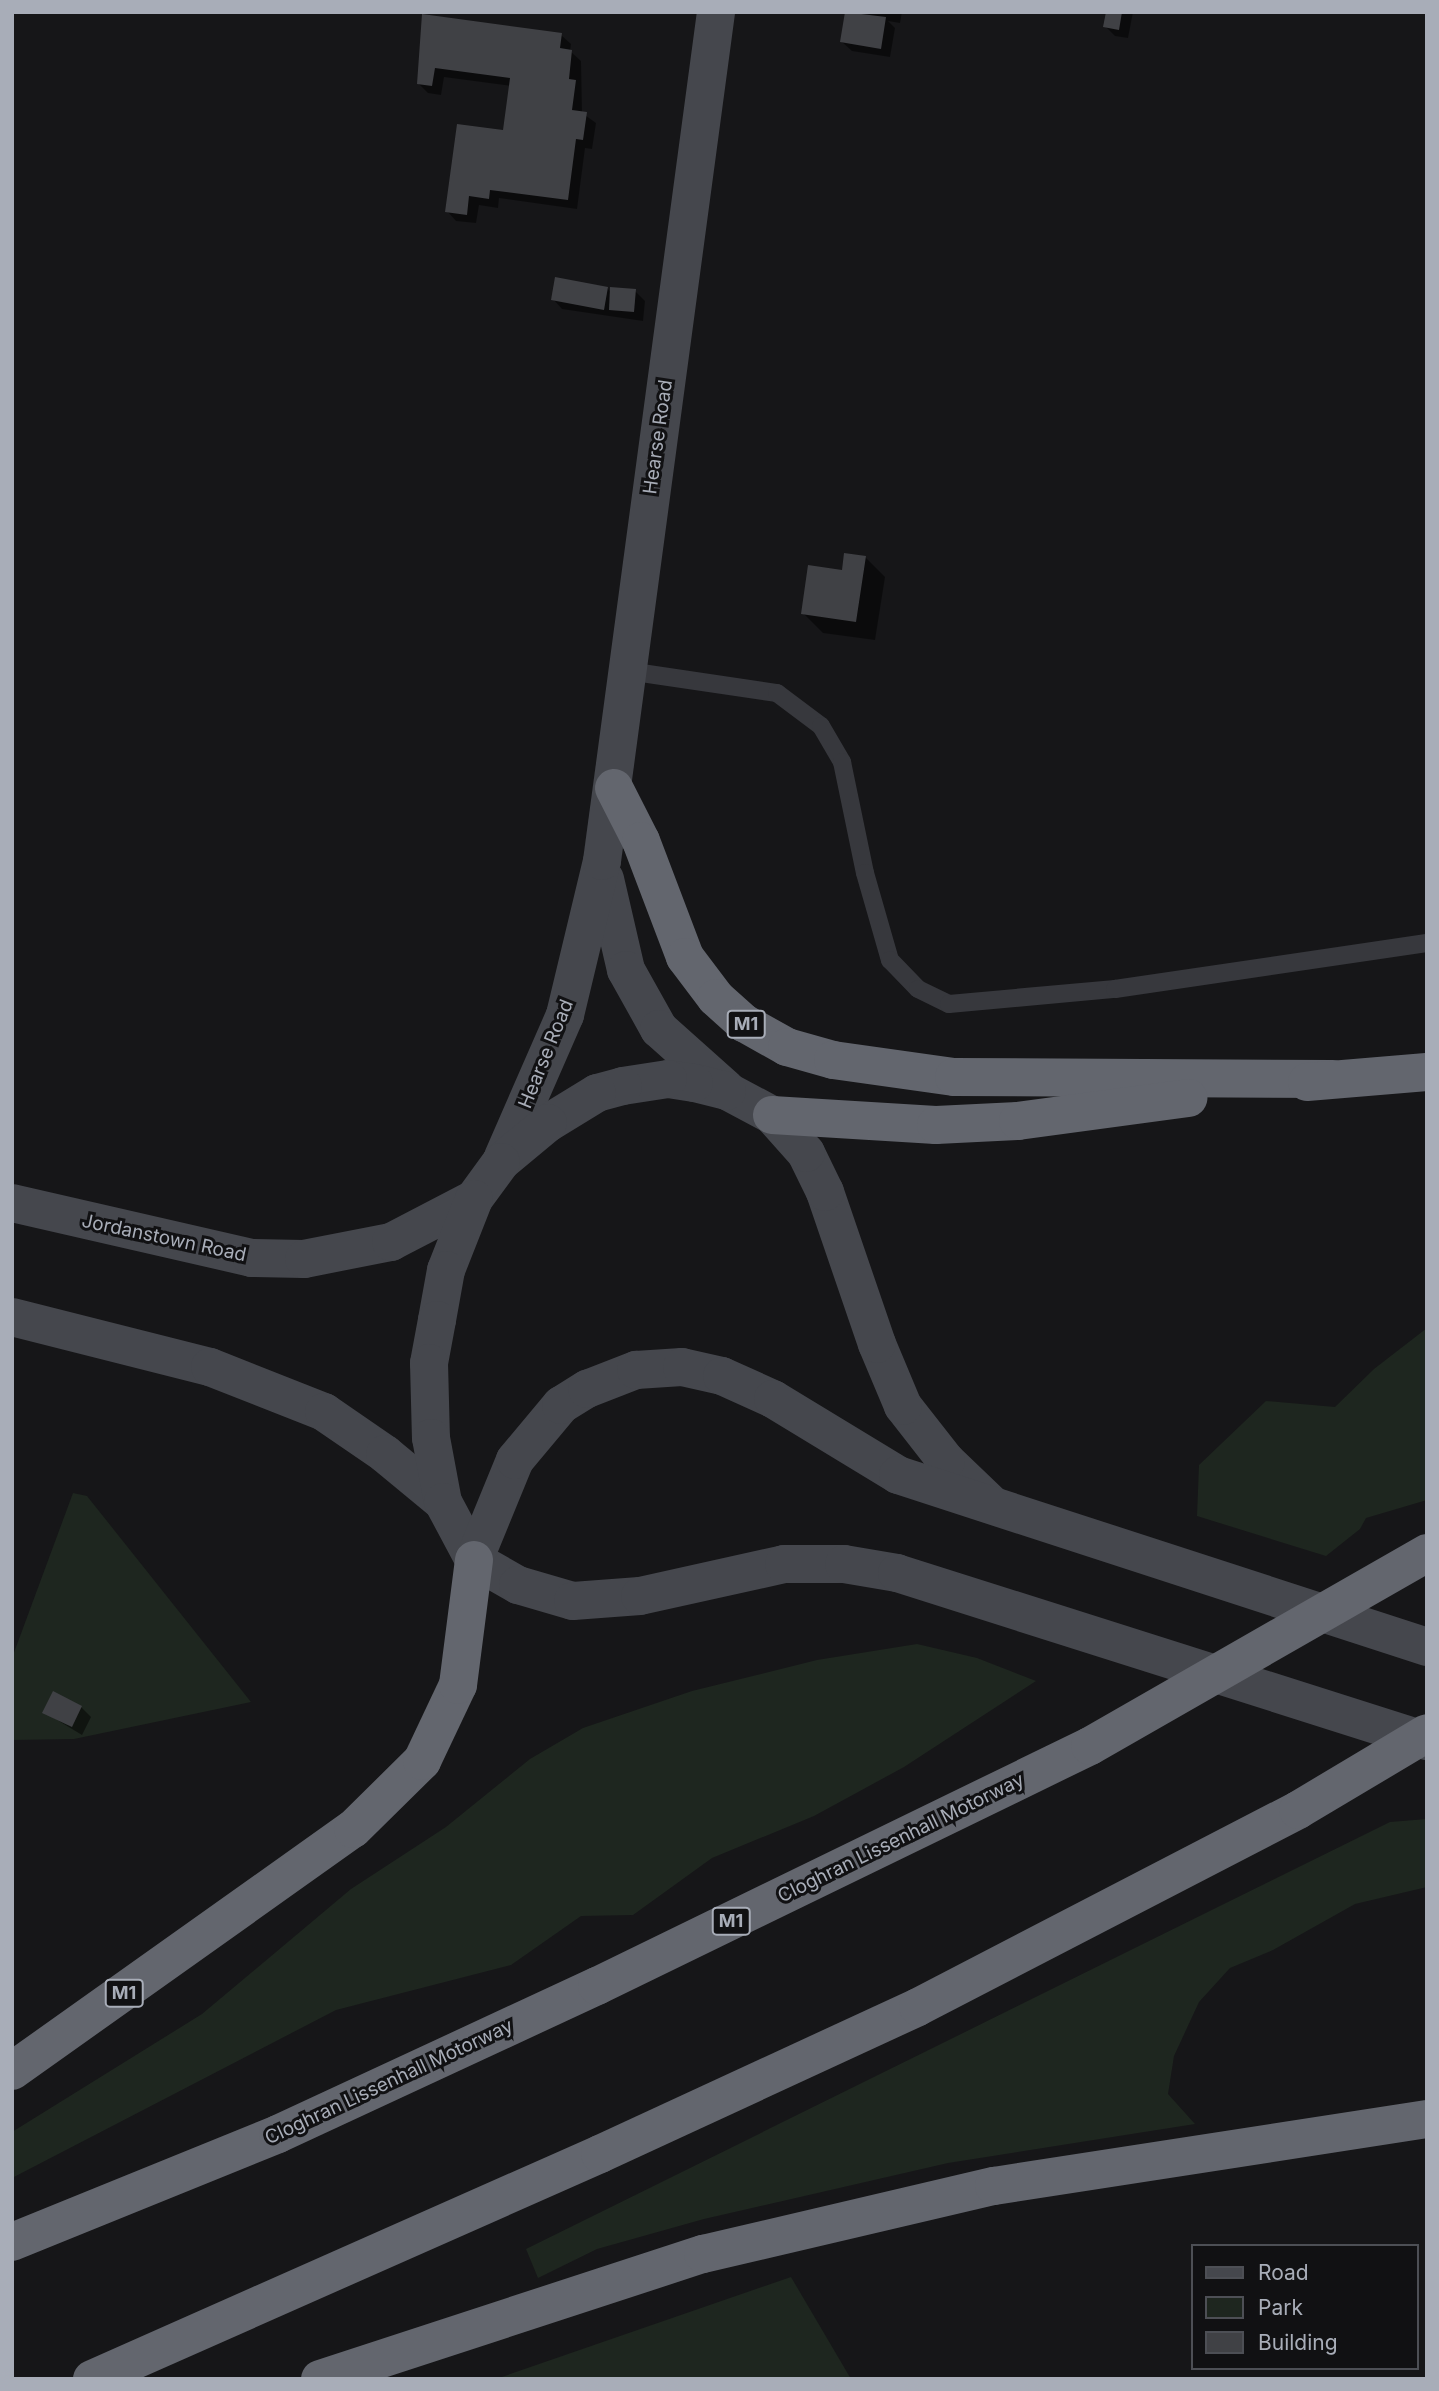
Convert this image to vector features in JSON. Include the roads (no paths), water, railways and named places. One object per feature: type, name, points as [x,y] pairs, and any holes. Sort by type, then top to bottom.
[{"type":"highway","name":"M1","points":[[614,788],[641,841],[685,957],[716,998],[744,1023],[787,1048],[833,1060],[954,1077],[1333,1079]]},
{"type":"highway","name":"M1","points":[[772,1115],[936,1125],[1018,1121],[1333,1079],[1427,1072]]},
{"type":"highway","name":"Cloghran Lissenhall Motorway","points":[[12,2242],[278,2134],[597,1986],[1090,1746],[1427,1553]]},
{"type":"highway","name":"M1","points":[[12,2071],[353,1829],[422,1761],[458,1685],[474,1560]]},
{"type":"highway","points":[[92,2379],[600,2154],[918,2007],[1298,1810],[1427,1733]]},
{"type":"highway","points":[[320,2379],[703,2254],[888,2210],[994,2186],[1427,2119]]},
{"type":"main road","name":"Hearse Road","points":[[501,1162],[565,1015],[602,861],[614,788],[716,12]]},
{"type":"main road","name":"Hearse Road","points":[[602,861],[610,917],[626,970],[659,1029],[727,1091]]},
{"type":"main road","points":[[1427,1647],[990,1503],[946,1461],[904,1406],[877,1345],[825,1192],[806,1153],[772,1115],[727,1091],[668,1079],[597,1093],[548,1124],[501,1162],[474,1199],[446,1270],[429,1363],[431,1438],[443,1502],[474,1560],[518,1585],[573,1601],[691,1587],[784,1564],[844,1564],[897,1573],[1427,1741]]},
{"type":"main road","name":"Jordanstown Road","points":[[12,1203],[252,1258],[304,1259],[391,1242],[474,1199]]},
{"type":"main road","points":[[12,1317],[210,1367],[324,1412],[385,1454],[443,1502]]},
{"type":"main road","name":"M1","points":[[474,1560],[516,1460],[540,1426],[587,1389],[636,1370],[682,1367],[722,1376],[773,1399],[898,1475],[990,1503]]},
{"type":"lane","points":[[628,671],[777,693],[821,726],[842,762],[865,873],[890,960],[918,989],[949,1004],[1115,989],[1427,943]]}]
